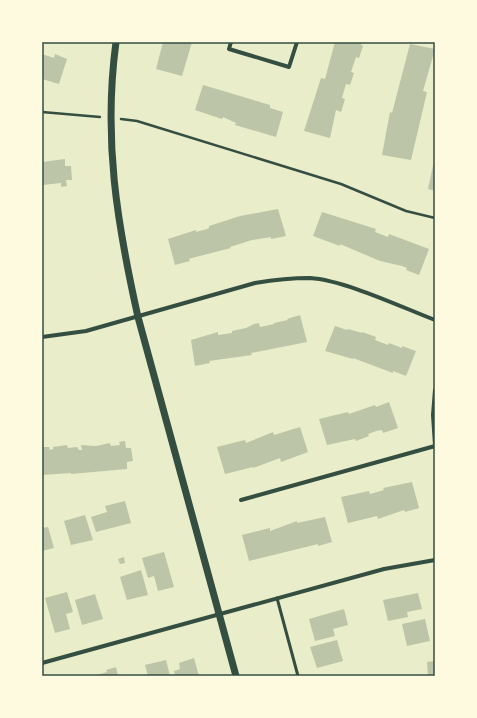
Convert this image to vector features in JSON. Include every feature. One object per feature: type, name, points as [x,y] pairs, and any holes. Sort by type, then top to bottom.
[{"type":"street","points":[[116,42],[112,70],[110,118],[111,162],[116,208],[125,260],[138,317],[236,676]]},
{"type":"street","points":[[231,42],[229,49],[289,68],[296,42]]},
{"type":"street","points":[[42,338],[86,331],[255,283],[281,279],[311,278],[355,290],[435,320]]},
{"type":"street","points":[[241,500],[435,446],[433,414],[435,390]]},
{"type":"street","points":[[42,663],[384,569],[435,560]]},
{"type":"lane","points":[[277,598],[298,676]]},
{"type":"path","points":[[42,112],[137,121],[341,184],[406,211],[435,218]]},
{"type":"building","points":[[163,42],[192,42],[182,76],[156,69]]},
{"type":"building","points":[[335,42],[362,42],[361,45],[363,46],[359,58],[356,57],[351,72],[354,73],[350,85],[346,84],[342,98],[345,99],[341,112],[336,110],[330,138],[304,131],[321,78],[325,79]]},
{"type":"building","points":[[410,44],[435,49],[423,91],[427,92],[411,160],[382,155],[390,112],[392,113]]},
{"type":"building","points":[[42,54],[54,58],[55,54],[67,59],[59,84],[42,79]]},
{"type":"building","points":[[203,85],[270,105],[270,108],[283,112],[276,137],[235,125],[236,123],[223,117],[222,119],[195,110]]},
{"type":"building","points":[[65,159],[65,166],[71,166],[72,180],[66,180],[67,186],[61,187],[61,183],[42,185],[42,162]]},
{"type":"building","points":[[435,161],[435,191],[428,189]]},
{"type":"building","points":[[278,209],[286,236],[271,239],[271,237],[252,240],[230,247],[231,248],[192,258],[189,259],[190,261],[175,265],[168,239],[196,230],[196,232],[207,229],[209,226],[240,216]]},
{"type":"building","points":[[322,212],[376,229],[375,232],[388,237],[389,234],[429,249],[419,275],[406,270],[407,268],[402,266],[380,261],[340,244],[340,246],[313,236]]},
{"type":"building","points":[[300,315],[307,342],[251,353],[252,355],[209,361],[210,363],[195,366],[191,340],[218,332],[218,335],[232,333],[232,331],[259,323],[260,327],[274,324]]},
{"type":"building","points":[[335,326],[347,330],[362,332],[376,337],[375,340],[388,345],[389,343],[416,351],[406,376],[393,371],[393,373],[353,358],[325,351]]},
{"type":"building","points":[[389,402],[398,428],[383,433],[382,430],[376,431],[368,434],[369,436],[356,441],[355,439],[327,445],[319,419],[348,412],[349,414]]},
{"type":"building","points":[[300,427],[308,452],[281,462],[280,458],[253,468],[225,474],[217,447],[245,440],[246,443],[273,432],[274,435]]},
{"type":"building","points":[[125,441],[126,448],[131,448],[133,461],[127,462],[127,469],[42,475],[42,447],[49,447],[50,450],[53,449],[53,447],[67,445],[68,448],[77,447],[79,450],[82,450],[81,445],[96,446],[110,443],[111,446],[120,445],[119,442]]},
{"type":"building","points":[[412,482],[419,508],[405,512],[404,510],[378,519],[377,516],[348,523],[341,497],[369,491],[370,494],[384,490],[383,488]]},
{"type":"building","points":[[125,501],[131,523],[96,532],[91,517],[107,512],[105,506]]},
{"type":"building","points":[[85,515],[93,540],[71,545],[64,521]]},
{"type":"building","points":[[325,517],[332,542],[249,561],[242,535],[270,528],[270,531],[297,521],[297,523]]},
{"type":"building","points":[[48,527],[54,548],[42,551],[42,528]]},
{"type":"building","points":[[164,552],[174,587],[158,591],[154,576],[148,578],[142,558]]},
{"type":"building","points":[[124,557],[125,563],[120,564],[118,559]]},
{"type":"building","points":[[141,570],[148,595],[127,600],[120,577]]},
{"type":"building","points":[[67,592],[73,612],[66,614],[70,629],[55,633],[45,598]]},
{"type":"building","points":[[418,593],[422,609],[407,612],[408,617],[388,621],[383,600]]},
{"type":"building","points":[[95,594],[103,619],[82,625],[75,600]]},
{"type":"building","points":[[344,609],[348,625],[333,629],[335,636],[315,641],[309,619]]},
{"type":"building","points":[[425,619],[430,641],[407,646],[402,624]]},
{"type":"building","points":[[337,640],[343,661],[317,668],[310,647]]},
{"type":"building","points":[[194,658],[199,676],[175,676],[174,671],[180,669],[179,663]]},
{"type":"building","points":[[166,660],[170,676],[148,676],[145,665]]},
{"type":"building","points":[[435,661],[435,676],[428,676],[427,662]]},
{"type":"building","points":[[116,667],[118,676],[94,676],[107,672],[106,670]]}]
